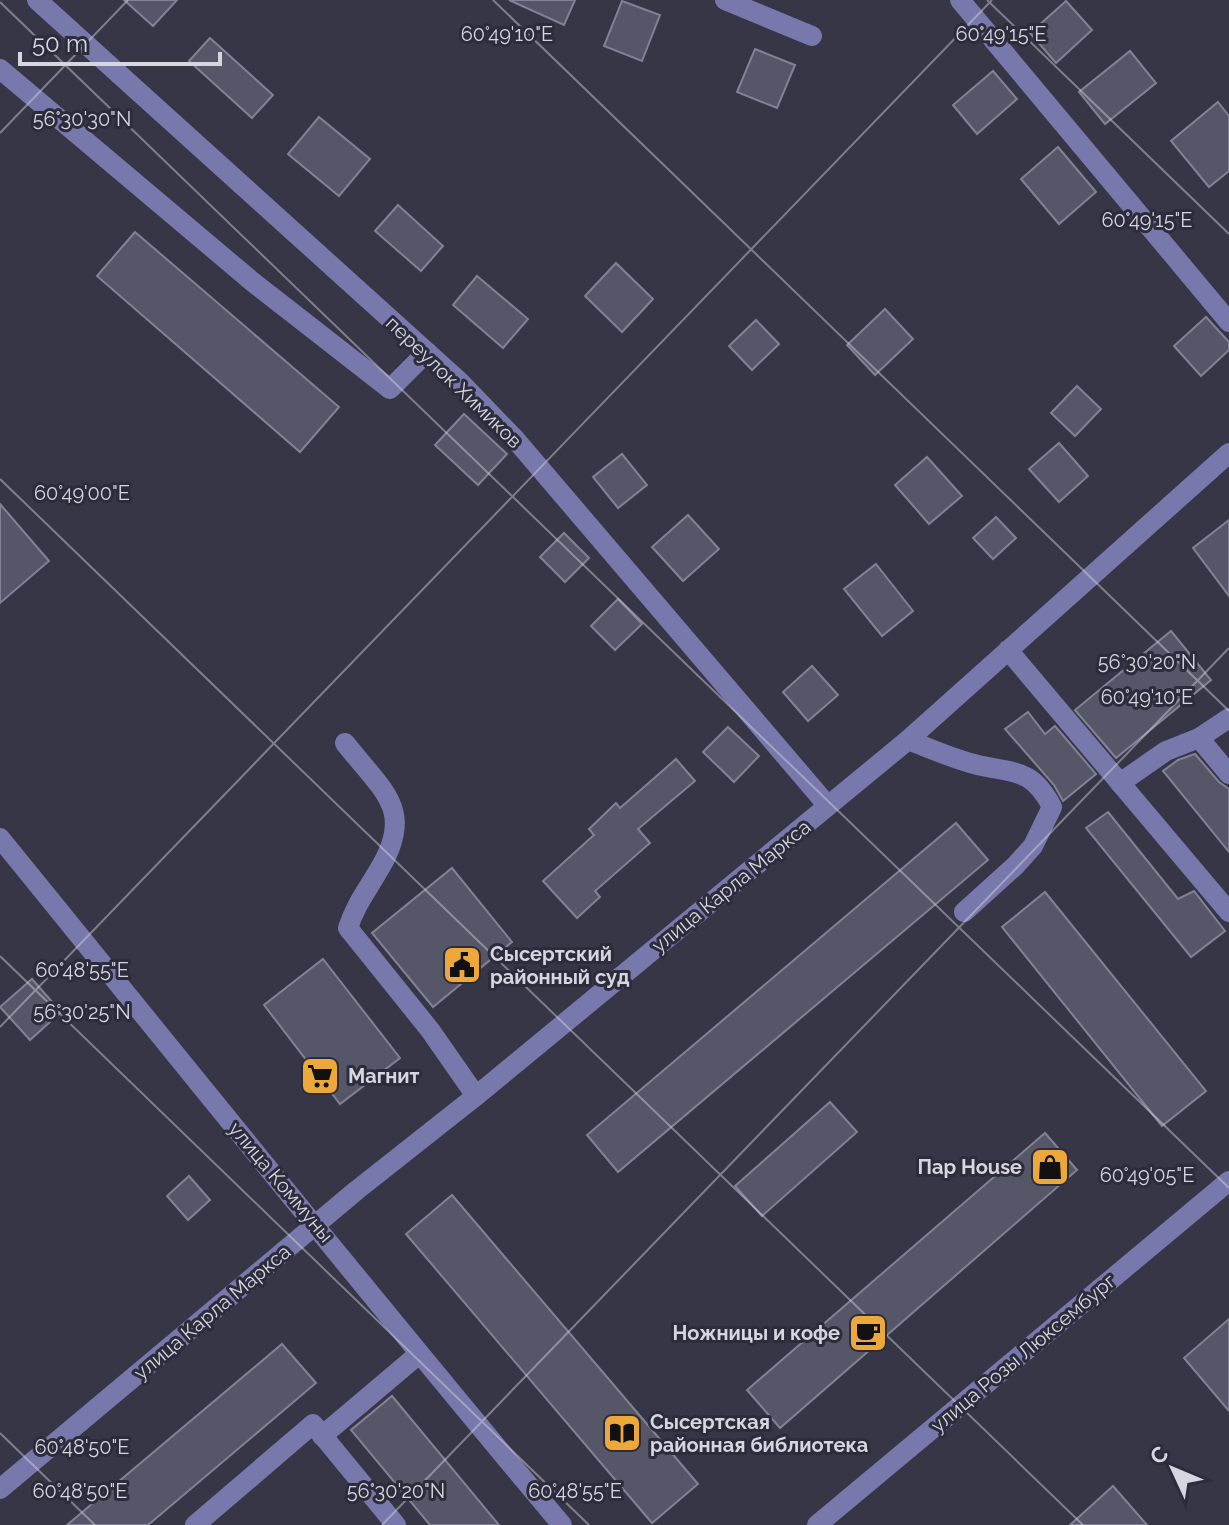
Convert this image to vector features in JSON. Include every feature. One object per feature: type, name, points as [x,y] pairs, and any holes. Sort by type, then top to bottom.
[{"type":"street","name":"переулок Химиков","points":[[37,0],[460,382],[515,439],[828,806]]},
{"type":"street","points":[[725,0],[812,36]]},
{"type":"street","points":[[960,0],[1229,322]]},
{"type":"street","points":[[0,69],[254,283],[390,389],[427,352]]},
{"type":"street","name":"улица Карла Маркса","points":[[0,1489],[357,1190],[476,1096],[908,740],[1229,453]]},
{"type":"street","points":[[1008,650],[1229,912]]},
{"type":"street","points":[[1120,783],[1166,751],[1199,738],[1229,718]]},
{"type":"street","points":[[1199,738],[1229,774]]},
{"type":"street","points":[[908,740],[974,764],[1006,768],[1030,778],[1046,795],[1052,807],[1033,846],[964,912]]},
{"type":"street","points":[[345,743],[386,795],[397,816],[395,838],[379,871],[355,905],[348,928],[430,1030],[476,1096]]},
{"type":"street","name":"улица Коммуны","points":[[0,838],[419,1354],[562,1525]]},
{"type":"street","name":"улица Розы Люксембург","points":[[817,1525],[1229,1181]]},
{"type":"street","points":[[322,1436],[419,1354]]},
{"type":"street","points":[[195,1525],[313,1424],[396,1525]]},
{"type":"building","points":[[124,0],[177,0],[153,26]]},
{"type":"building","points":[[509,0],[575,0],[564,25]]},
{"type":"building","points":[[622,1],[660,15],[642,61],[604,46]]},
{"type":"building","points":[[1066,1],[1092,30],[1056,63],[1030,33]]},
{"type":"building","points":[[210,38],[273,95],[252,118],[189,61]]},
{"type":"building","points":[[755,49],[795,65],[777,108],[737,92]]},
{"type":"building","points":[[1130,51],[1156,83],[1105,124],[1079,92]]},
{"type":"building","points":[[993,71],[1017,99],[977,134],[953,105]]},
{"type":"building","points":[[1218,102],[1229,116],[1229,171],[1209,187],[1171,141]]},
{"type":"building","points":[[319,117],[370,159],[339,196],[288,154]]},
{"type":"building","points":[[1058,147],[1096,192],[1059,224],[1021,179]]},
{"type":"building","points":[[398,205],[443,246],[421,271],[375,231]]},
{"type":"building","points":[[135,232],[339,407],[300,452],[97,276]]},
{"type":"building","points":[[616,263],[653,299],[622,332],[585,296]]},
{"type":"building","points":[[477,276],[528,319],[503,348],[453,305]]},
{"type":"building","points":[[885,309],[913,339],[875,375],[847,345]]},
{"type":"building","points":[[1206,317],[1229,342],[1229,350],[1201,376],[1174,346]]},
{"type":"building","points":[[756,320],[779,344],[752,370],[729,346]]},
{"type":"building","points":[[1077,386],[1101,409],[1075,436],[1051,413]]},
{"type":"building","points":[[464,414],[507,454],[478,485],[435,445]]},
{"type":"building","points":[[1059,443],[1088,476],[1059,502],[1029,469]]},
{"type":"building","points":[[622,454],[647,485],[618,508],[593,477]]},
{"type":"building","points":[[927,457],[962,496],[929,524],[895,485]]},
{"type":"building","points":[[0,504],[49,561],[0,603]]},
{"type":"building","points":[[688,515],[719,549],[683,581],[652,547]]},
{"type":"building","points":[[996,517],[1016,538],[993,559],[973,538]]},
{"type":"building","points":[[1229,520],[1229,596],[1193,548]]},
{"type":"building","points":[[564,533],[589,558],[565,582],[540,557]]},
{"type":"building","points":[[876,564],[913,611],[882,636],[844,589]]},
{"type":"building","points":[[618,599],[642,624],[615,650],[591,626]]},
{"type":"building","points":[[1171,631],[1211,680],[1116,758],[1075,710]]},
{"type":"building","points":[[812,666],[838,695],[808,721],[783,692]]},
{"type":"building","points":[[1028,712],[1045,734],[1055,726],[1096,774],[1063,801],[1054,785],[1005,729]]},
{"type":"building","points":[[728,727],[759,756],[734,782],[703,752]]},
{"type":"building","points":[[1195,754],[1229,789],[1229,852],[1163,771],[1178,760]]},
{"type":"building","points":[[676,759],[695,781],[638,829],[650,843],[595,891],[600,897],[577,918],[543,881],[594,835],[589,829],[616,803],[620,808]]},
{"type":"building","points":[[1108,812],[1178,899],[1194,891],[1225,931],[1191,957],[1086,828]]},
{"type":"building","points":[[956,823],[988,860],[618,1172],[587,1135]]},
{"type":"building","points":[[452,868],[512,942],[433,1007],[372,933]]},
{"type":"building","points":[[1045,892],[1206,1091],[1162,1126],[1002,927]]},
{"type":"building","points":[[323,959],[400,1058],[340,1104],[264,1005]]},
{"type":"building","points":[[32,979],[61,1012],[30,1040],[0,1007]]},
{"type":"building","points":[[830,1102],[857,1132],[762,1216],[735,1186]]},
{"type":"building","points":[[1045,1133],[1077,1170],[780,1428],[747,1390]]},
{"type":"building","points":[[189,1176],[210,1200],[188,1220],[167,1196]]},
{"type":"building","points":[[452,1195],[698,1484],[652,1523],[406,1234]]},
{"type":"building","points":[[1229,1319],[1229,1411],[1184,1358]]},
{"type":"building","points":[[282,1344],[316,1383],[148,1525],[67,1525]]},
{"type":"building","points":[[392,1396],[499,1525],[430,1525],[351,1430]]},
{"type":"building","points":[[1113,1486],[1147,1525],[1070,1525]]},
{"type":"place","name":"Сысертский районный суд","points":[[462,965]]},
{"type":"place","name":"Магнит","points":[[320,1076]]},
{"type":"place","name":"Пар House","points":[[1050,1167]]},
{"type":"place","name":"Ножницы и кофе","points":[[868,1333]]},
{"type":"place","name":"Сысертская районная библиотека","points":[[622,1433]]}]
